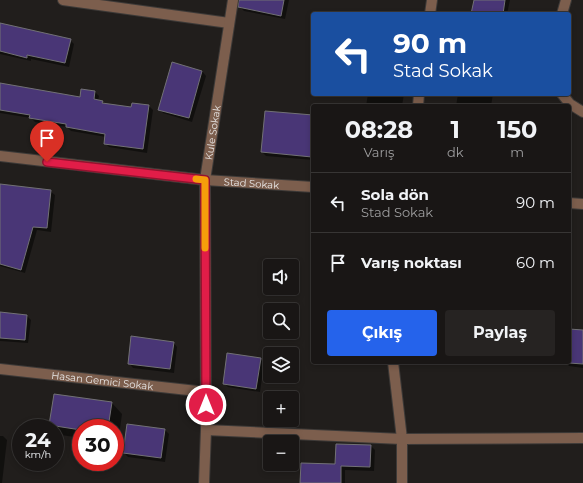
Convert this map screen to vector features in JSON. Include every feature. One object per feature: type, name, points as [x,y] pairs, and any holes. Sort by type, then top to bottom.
[{"type":"street","points":[[63,0],[229,23]]},
{"type":"street","name":"Kule Sokak","points":[[204,483],[206,430],[205,180],[233,0]]},
{"type":"street","points":[[430,12],[432,0]]},
{"type":"street","points":[[563,12],[566,0]]},
{"type":"street","points":[[564,96],[570,104]]},
{"type":"street","points":[[571,105],[583,112]]},
{"type":"street","name":"Stad Sokak","points":[[0,156],[205,180],[311,187]]},
{"type":"street","points":[[571,203],[583,204]]},
{"type":"street","points":[[393,364],[402,439],[402,483]]},
{"type":"street","name":"Hasan Gemici Sokak","points":[[0,370],[206,392]]},
{"type":"street","points":[[206,430],[402,439],[583,438]]},
{"type":"building","points":[[239,0],[284,0],[281,16],[238,7]]},
{"type":"building","points":[[474,0],[505,0],[503,12],[471,12]]},
{"type":"building","points":[[0,23],[71,39],[65,63],[27,55],[27,58],[0,51]]},
{"type":"building","points":[[172,62],[202,71],[189,118],[158,110]]},
{"type":"building","points":[[0,83],[80,97],[81,89],[95,91],[94,99],[103,101],[102,103],[131,107],[132,103],[149,105],[143,149],[104,144],[105,134],[66,127],[66,124],[29,118],[30,115],[0,110]]},
{"type":"building","points":[[265,111],[311,115],[311,157],[261,152]]},
{"type":"building","points":[[0,184],[51,190],[47,228],[33,227],[21,270],[0,264]]},
{"type":"building","points":[[0,312],[27,315],[25,340],[0,338]]},
{"type":"building","points":[[571,329],[583,330],[583,364],[571,363]]},
{"type":"building","points":[[131,336],[174,342],[170,369],[128,364]]},
{"type":"building","points":[[227,353],[261,358],[256,389],[223,384]]},
{"type":"building","points":[[54,394],[112,402],[109,419],[72,419],[72,429],[64,427],[64,419],[50,419]]},
{"type":"building","points":[[127,424],[165,429],[161,458],[124,453]]},
{"type":"building","points":[[336,444],[371,445],[370,467],[341,466],[341,483],[300,483],[301,463],[335,464]]},
{"type":"slow traffic","points":[[196,179],[205,180],[205,248]]},
{"type":"route","points":[[47,162],[205,180],[206,405]]}]
